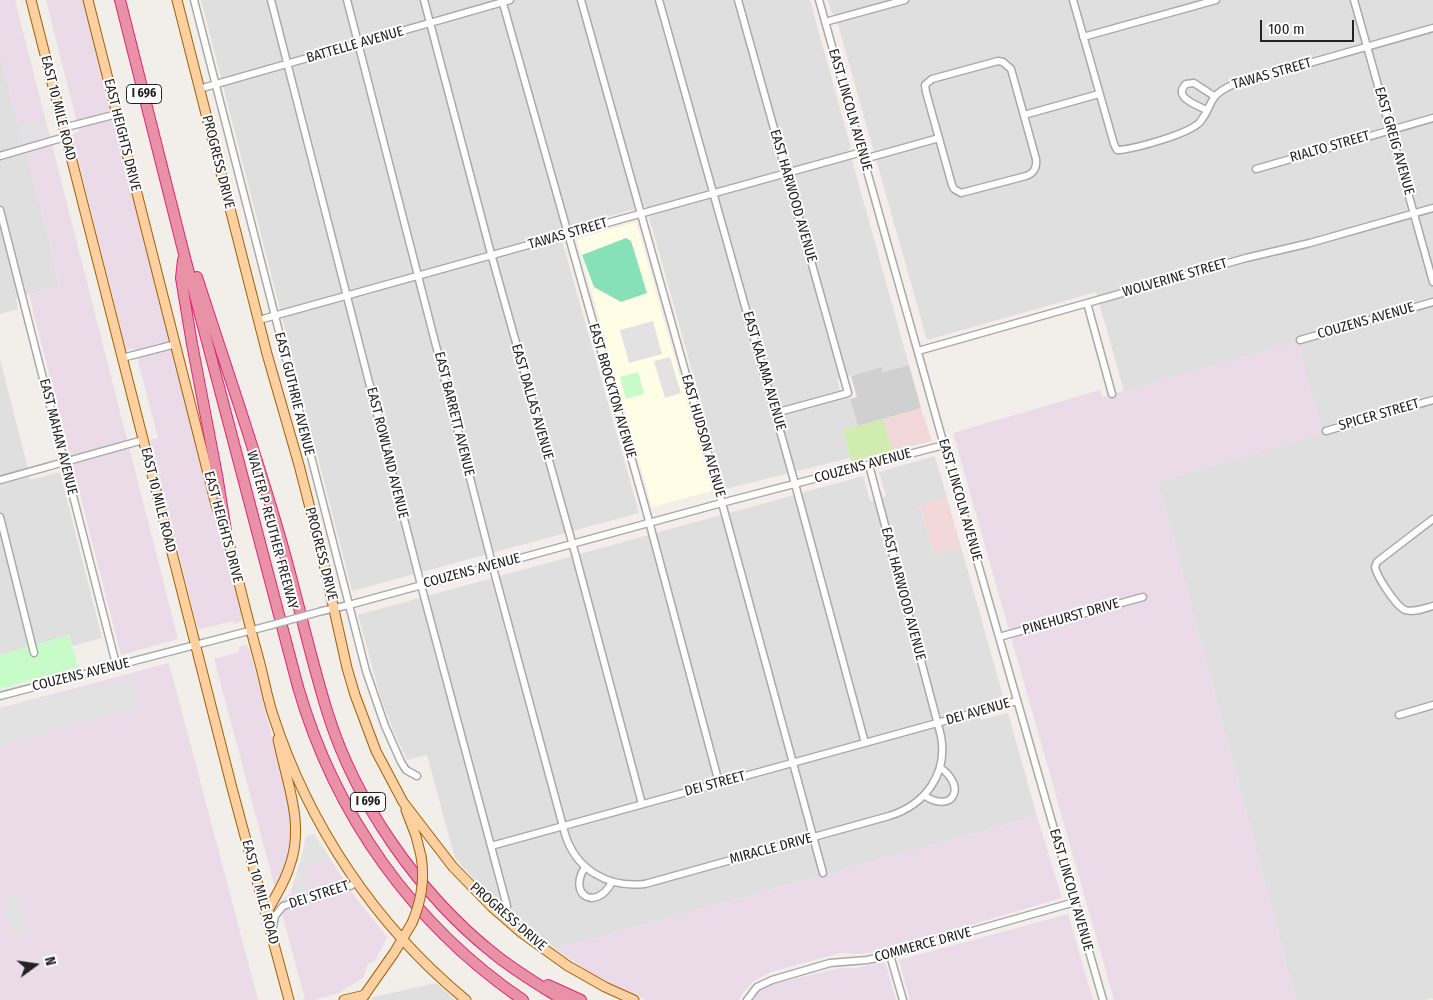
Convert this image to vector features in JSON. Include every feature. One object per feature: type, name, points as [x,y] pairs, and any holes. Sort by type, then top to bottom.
[{"type":"highway","name":"WALTER P REUTHER FREEWAY","points":[[120,0],[184,254],[298,687],[319,749],[358,827],[399,886],[453,945],[501,985],[523,1000]]},
{"type":"highway","name":"WALTER P REUTHER FREEWAY","points":[[168,188],[280,536],[327,712],[339,742],[370,806],[394,845],[432,894],[491,952],[563,1000]]},
{"type":"highway","points":[[184,254],[181,278],[226,531]]},
{"type":"highway","points":[[532,981],[548,985],[581,1000]]},
{"type":"highway","points":[[501,985],[517,1000]]},
{"type":"main road","name":"EAST 10 MILE ROAD","points":[[30,0],[289,1000]]},
{"type":"main road","name":"EAST HEIGHTS DRIVE","points":[[88,0],[216,505],[226,531],[273,715],[312,810],[356,882],[402,940],[431,970],[466,1000]]},
{"type":"main road","name":"PROGRESS DRIVE","points":[[177,0],[259,320],[299,465],[350,677],[367,729],[383,766],[403,802],[441,852],[463,878],[492,907],[516,928],[568,966],[634,1000]]},
{"type":"main road","points":[[266,914],[288,872],[293,856],[296,832],[295,812],[273,715]]},
{"type":"main road","points":[[344,1000],[363,997],[402,940],[412,923],[418,906],[422,887],[421,856],[416,836],[403,802]]},
{"type":"street","name":"EAST GUTHRIE AVENUE","points":[[194,0],[373,693],[385,726],[404,767],[417,776]]},
{"type":"street","name":"EAST ROWLAND AVENUE","points":[[271,0],[421,585],[507,906]]},
{"type":"street","name":"EAST BARRETT AVENUE","points":[[348,0],[493,565],[563,826]]},
{"type":"street","name":"EAST DALLAS AVENUE","points":[[424,0],[642,804]]},
{"type":"street","name":"BATTELLE AVENUE","points":[[199,89],[510,0]]},
{"type":"street","name":"EAST HUDSON AVENUE","points":[[581,0],[722,503],[822,873]]},
{"type":"street","name":"EAST KALAMA AVENUE","points":[[659,0],[796,484],[865,742]]},
{"type":"street","name":"EAST HARWOOD AVENUE","points":[[738,0],[848,392],[775,413]]},
{"type":"street","name":"EAST LINCOLN AVENUE","points":[[819,0],[1103,1000]]},
{"type":"street","points":[[825,22],[905,0]]},
{"type":"street","points":[[1024,115],[1099,94],[1073,0]]},
{"type":"street","points":[[1083,37],[1216,0]]},
{"type":"street","name":"EAST GREIG AVENUE","points":[[1354,0],[1433,282]]},
{"type":"street","name":"EAST BROCKTON AVENUE","points":[[502,1],[649,523],[719,783]]},
{"type":"street","name":"TAWAS STREET","points":[[1099,94],[1114,144],[1117,150],[1120,150],[1187,131],[1200,122],[1214,96],[1232,85],[1433,28]]},
{"type":"street","points":[[994,62],[1002,62],[1011,69],[1037,164],[1032,173],[1016,179],[965,193],[958,192],[952,185],[939,138],[925,85],[930,80],[952,73],[994,62]]},
{"type":"street","points":[[1206,110],[1185,99],[1181,91],[1183,86],[1188,83],[1194,83],[1214,96]]},
{"type":"street","points":[[0,156],[117,114]]},
{"type":"street","name":"RIALTO STREET","points":[[1256,169],[1433,118]]},
{"type":"street","points":[[864,159],[939,138]]},
{"type":"street","name":"TAWAS STREET","points":[[259,320],[862,152]]},
{"type":"street","name":"WOLVERINE STREET","points":[[918,351],[1246,258],[1310,244],[1433,208]]},
{"type":"street","name":"EAST MAHAN AVENUE","points":[[0,210],[116,664]]},
{"type":"street","name":"COUZENS AVENUE","points":[[1300,340],[1433,302]]},
{"type":"street","points":[[1087,303],[1112,394]]},
{"type":"street","points":[[122,358],[176,344]]},
{"type":"street","name":"SPICER STREET","points":[[1326,431],[1433,400]]},
{"type":"street","points":[[0,480],[143,440]]},
{"type":"street","name":"COUZENS AVENUE","points":[[0,696],[116,664],[196,646],[722,503],[944,445]]},
{"type":"street","name":"EAST HARWOOD AVENUE","points":[[869,465],[938,723]]},
{"type":"street","points":[[0,517],[34,652]]},
{"type":"street","points":[[1433,519],[1382,558],[1375,567],[1379,579],[1405,610],[1433,606]]},
{"type":"street","name":"PINEHURST DRIVE","points":[[999,637],[1143,597]]},
{"type":"street","name":"DEI AVENUE","points":[[938,723],[1017,701]]},
{"type":"street","points":[[1399,715],[1433,705]]},
{"type":"street","name":"DEI STREET","points":[[491,846],[938,723]]},
{"type":"street","name":"MIRACLE DRIVE","points":[[563,826],[571,850],[585,867],[596,875],[612,882],[631,885],[645,884],[897,814],[914,805],[925,796],[934,784],[941,768],[943,747],[938,723]]},
{"type":"street","points":[[925,796],[934,801],[941,802],[948,800],[954,793],[955,784],[941,768]]},
{"type":"street","points":[[585,867],[581,873],[579,884],[581,893],[587,898],[601,896],[612,882]]},
{"type":"street","name":"DEI STREET","points":[[271,934],[275,916],[280,908],[350,886],[356,882]]},
{"type":"street","name":"COMMERCE DRIVE","points":[[747,1000],[757,987],[772,980],[830,964],[867,960],[890,955],[1075,902]]},
{"type":"street","points":[[890,955],[903,1000]]},
{"type":"shaded area","points":[[0,0],[15,0],[178,639],[121,655],[29,295],[59,285],[48,235],[0,54]]},
{"type":"shaded area","points":[[46,0],[84,0],[241,613],[241,622],[234,624],[233,621],[198,630],[150,440],[158,438],[134,349],[126,349],[72,135],[79,131]]},
{"type":"shaded area","points":[[201,0],[810,0],[909,365],[882,372],[881,367],[837,380],[840,390],[850,399],[858,426],[843,430],[850,458],[725,489],[646,206],[559,230],[639,513],[352,591]]},
{"type":"shaded area","points":[[828,0],[1433,0],[1433,1000],[1432,998],[1424,1000],[1296,1000],[1158,482],[1322,433],[1293,343],[1124,391],[1096,292],[927,340],[835,14],[832,14]]},
{"type":"shaded area","points":[[0,54],[48,235],[59,286],[16,298],[18,309],[0,314]]},
{"type":"shaded area","points":[[45,120],[49,134],[23,141],[19,127]]},
{"type":"shaded area","points":[[636,222],[712,491],[652,507],[577,239]]},
{"type":"shaded area","points":[[653,321],[662,354],[629,363],[620,330]]},
{"type":"shaded area","points":[[1293,343],[1299,346],[1323,433],[1158,482],[1296,1000],[1114,1000],[953,433],[1100,390],[1102,397]]},
{"type":"shaded area","points":[[670,357],[681,393],[665,398],[654,361]]},
{"type":"shaded area","points":[[0,360],[31,480],[60,472],[102,638],[72,646],[69,635],[0,655]]},
{"type":"shaded area","points":[[909,365],[921,408],[858,426],[850,399],[857,397],[851,376],[881,367],[883,372]]},
{"type":"shaded area","points":[[921,408],[932,441],[892,451],[883,419]]},
{"type":"shaded area","points":[[935,456],[947,498],[919,506],[934,554],[961,547],[1003,696],[976,705],[981,720],[1008,713],[1037,816],[556,949],[509,914],[478,884],[455,858],[427,755],[407,760],[393,730],[379,692],[358,615],[863,476],[870,501],[886,496],[879,472]]},
{"type":"shaded area","points":[[947,498],[961,547],[934,554],[919,505]]},
{"type":"shaded area","points":[[246,645],[250,650],[290,809],[292,826],[289,856],[283,874],[275,888],[214,659],[239,652],[239,647]]},
{"type":"shaded area","points":[[169,663],[258,1000],[0,1000],[0,708]]},
{"type":"shaded area","points":[[134,678],[137,690],[133,691],[138,709],[0,745],[0,709],[95,684],[97,688]]},
{"type":"shaded area","points":[[1037,816],[1062,898],[882,951],[860,954],[840,953],[771,972],[754,981],[739,1000],[646,1000],[596,977],[556,949]]},
{"type":"shaded area","points":[[314,834],[353,894],[387,937],[375,961],[368,964],[363,978],[339,993],[314,1000],[305,1000],[279,902],[290,894],[306,836]]},
{"type":"shaded area","points":[[314,835],[330,859],[304,866],[311,890],[295,894],[294,886],[307,837]]},
{"type":"shaded area","points":[[19,894],[28,931],[12,935],[3,898]]},
{"type":"shaded area","points":[[1068,914],[1093,1000],[910,1000],[899,960]]},
{"type":"shaded area","points":[[885,962],[896,1000],[752,1000],[760,990],[769,985],[840,968],[856,968]]},
{"type":"shaded area","points":[[436,983],[455,1000],[372,1000],[373,997]]},
{"type":"green space","points":[[626,238],[631,241],[647,293],[621,302],[594,287],[582,255]]},
{"type":"green space","points":[[638,372],[644,394],[626,399],[620,377]]},
{"type":"green space","points":[[883,419],[892,451],[851,462],[843,430]]},
{"type":"green space","points":[[69,635],[78,667],[0,689],[0,655]]}]
